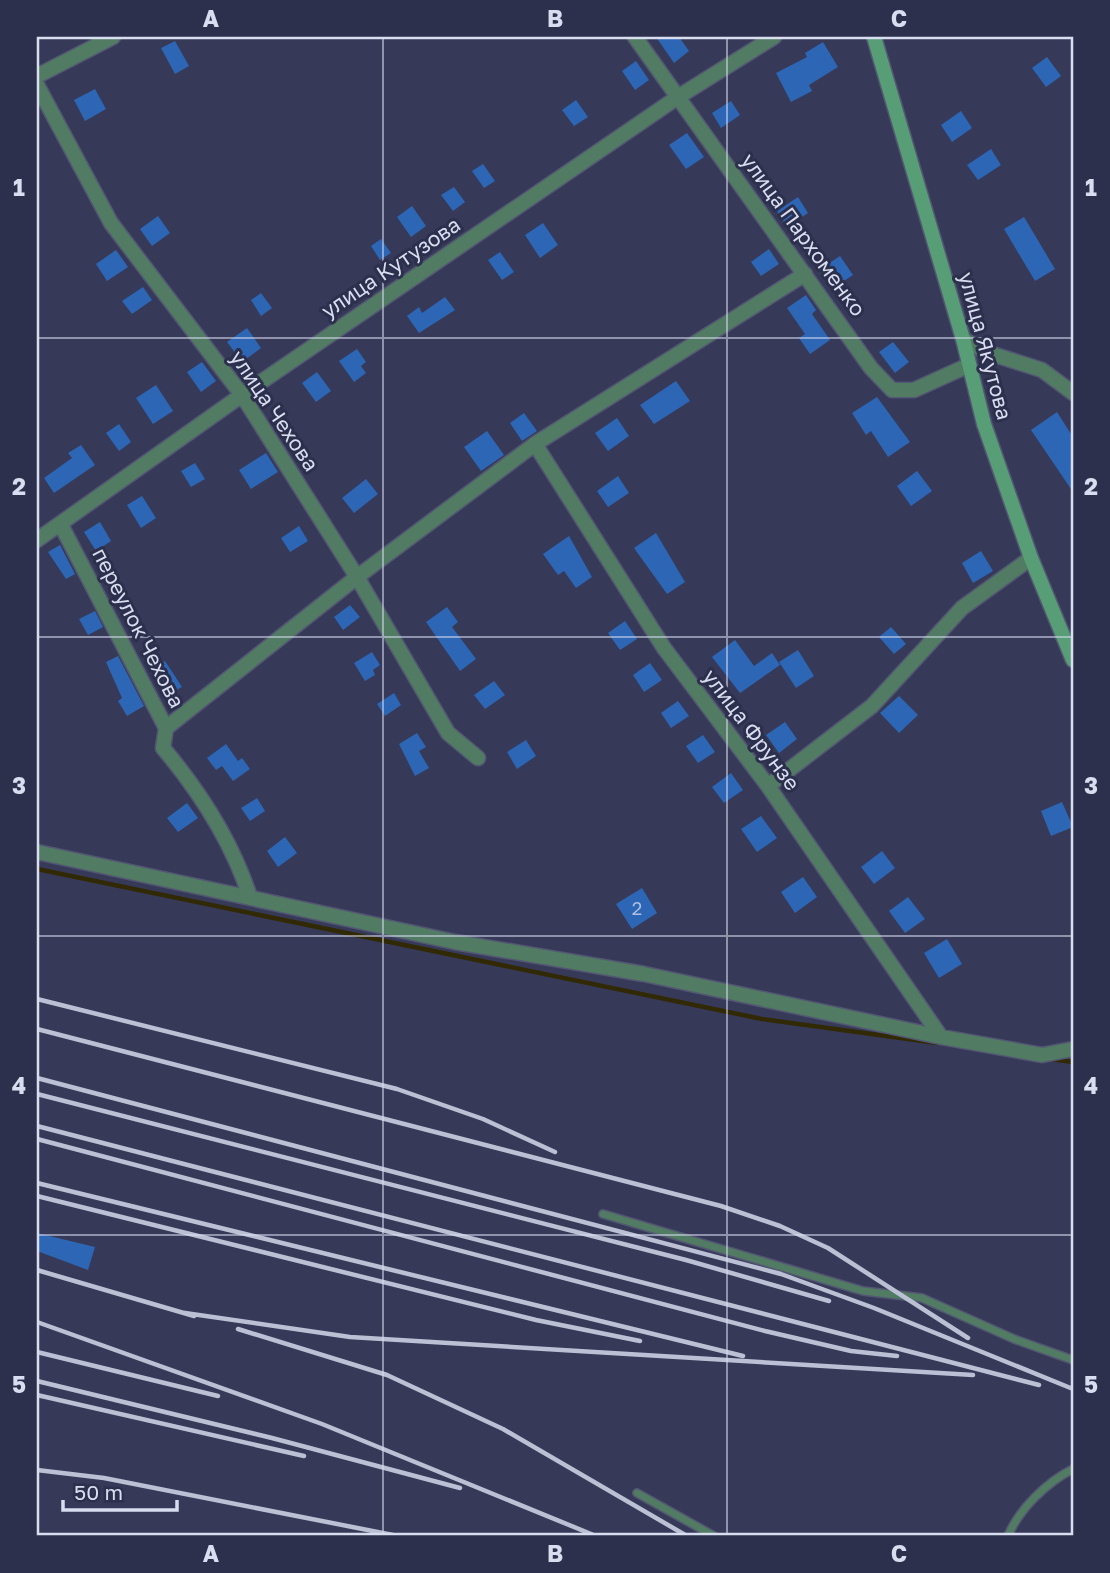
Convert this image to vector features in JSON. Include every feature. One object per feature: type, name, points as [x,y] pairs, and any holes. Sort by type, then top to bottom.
[{"type":"street","points":[[37,76],[113,37]]},
{"type":"street","name":"улица Пархоменко","points":[[635,37],[871,368],[892,390],[914,390],[968,366]]},
{"type":"street","name":"улица Кутузова","points":[[37,541],[242,395],[678,97],[774,37]]},
{"type":"street","name":"улица Якутова","points":[[874,37],[963,339],[984,424],[1031,558],[1073,660]]},
{"type":"street","name":"улица Чехова","points":[[37,85],[111,223],[242,395],[357,577],[448,733],[478,758]]},
{"type":"street","points":[[166,728],[357,577],[535,444],[805,274]]},
{"type":"street","points":[[963,339],[986,352],[1042,370],[1073,393]]},
{"type":"street","name":"улица Фрунзе","points":[[535,444],[664,648],[768,786],[941,1037]]},
{"type":"street","name":"переулок Чехова","points":[[61,525],[166,728],[163,748],[188,778],[230,846],[250,897]]},
{"type":"street","points":[[768,786],[872,706],[962,608],[1031,558]]},
{"type":"street","points":[[37,852],[454,942],[645,974],[941,1037],[1042,1055],[1073,1049]]},
{"type":"lane","points":[[603,1214],[863,1291],[922,1298],[1014,1339],[1073,1360]]},
{"type":"lane","points":[[1008,1536],[1015,1518],[1060,1475],[1073,1469]]},
{"type":"lane","points":[[637,1493],[714,1536]]},
{"type":"building","points":[[656,37],[679,37],[689,51],[674,63]]},
{"type":"building","points":[[175,41],[189,66],[175,74],[161,48]]},
{"type":"building","points":[[823,42],[838,67],[809,85],[812,91],[791,102],[776,73],[807,57],[805,53]]},
{"type":"building","points":[[1047,57],[1061,76],[1046,87],[1032,68]]},
{"type":"building","points":[[636,61],[649,80],[635,90],[622,71]]},
{"type":"building","points":[[95,89],[106,109],[85,121],[74,100]]},
{"type":"building","points":[[576,100],[588,117],[574,126],[562,110]]},
{"type":"building","points":[[731,101],[740,115],[721,128],[712,113]]},
{"type":"building","points":[[961,111],[972,128],[952,142],[941,125]]},
{"type":"building","points":[[687,133],[704,157],[686,169],[669,145]]},
{"type":"building","points":[[991,149],[1001,165],[978,180],[967,165]]},
{"type":"building","points":[[483,164],[495,181],[484,188],[472,171]]},
{"type":"building","points":[[454,187],[465,202],[453,211],[441,195]]},
{"type":"building","points":[[798,197],[808,213],[787,227],[777,211]]},
{"type":"building","points":[[412,206],[426,226],[411,237],[397,217]]},
{"type":"building","points":[[158,216],[170,233],[152,246],[140,229]]},
{"type":"building","points":[[1024,217],[1055,269],[1035,281],[1004,229]]},
{"type":"building","points":[[543,223],[558,245],[540,258],[525,235]]},
{"type":"building","points":[[381,239],[391,253],[380,260],[371,246]]},
{"type":"building","points":[[769,249],[779,264],[761,276],[751,262]]},
{"type":"building","points":[[116,250],[128,267],[107,281],[96,264]]},
{"type":"building","points":[[500,252],[514,272],[502,280],[488,260]]},
{"type":"building","points":[[840,256],[853,275],[832,289],[819,270]]},
{"type":"building","points":[[143,287],[152,300],[132,314],[122,301]]},
{"type":"building","points":[[261,293],[272,308],[261,316],[251,300]]},
{"type":"building","points":[[806,295],[816,310],[812,314],[830,340],[810,354],[799,338],[805,334],[787,308]]},
{"type":"building","points":[[445,297],[455,310],[419,333],[407,316],[419,307],[422,313]]},
{"type":"building","points":[[247,328],[261,348],[242,362],[227,342]]},
{"type":"building","points":[[893,342],[909,362],[895,373],[879,352]]},
{"type":"building","points":[[357,349],[366,362],[361,366],[366,373],[354,382],[339,361]]},
{"type":"building","points":[[202,362],[216,381],[201,392],[187,372]]},
{"type":"building","points":[[317,372],[331,391],[316,402],[302,383]]},
{"type":"building","points":[[676,381],[690,401],[654,424],[640,405]]},
{"type":"building","points":[[156,385],[173,411],[153,424],[136,398]]},
{"type":"building","points":[[877,397],[910,442],[888,457],[871,431],[866,435],[852,413]]},
{"type":"building","points":[[1057,412],[1073,437],[1073,492],[1031,430]]},
{"type":"building","points":[[524,413],[537,431],[522,441],[510,423]]},
{"type":"building","points":[[617,418],[629,436],[608,451],[595,433]]},
{"type":"building","points":[[119,424],[131,442],[119,451],[106,433]]},
{"type":"building","points":[[487,431],[504,455],[481,471],[464,447]]},
{"type":"building","points":[[81,445],[95,465],[54,493],[44,478],[72,458],[68,453]]},
{"type":"building","points":[[266,453],[278,472],[251,489],[239,470]]},
{"type":"building","points":[[195,463],[205,479],[191,487],[181,471]]},
{"type":"building","points":[[917,471],[932,491],[911,506],[897,486]]},
{"type":"building","points":[[618,476],[629,493],[608,507],[597,491]]},
{"type":"building","points":[[366,479],[378,494],[354,513],[342,498]]},
{"type":"building","points":[[142,496],[156,518],[141,528],[127,505]]},
{"type":"building","points":[[100,522],[111,541],[96,551],[84,532]]},
{"type":"building","points":[[299,526],[308,541],[290,552],[281,538]]},
{"type":"building","points":[[656,533],[685,582],[667,594],[634,548]]},
{"type":"building","points":[[569,536],[592,577],[576,588],[564,571],[558,575],[543,554]]},
{"type":"building","points":[[60,545],[75,574],[66,579],[48,552]]},
{"type":"building","points":[[981,551],[993,571],[973,583],[962,563]]},
{"type":"building","points":[[350,605],[360,617],[343,630],[334,617]]},
{"type":"building","points":[[447,607],[458,622],[452,627],[476,659],[460,671],[426,622]]},
{"type":"building","points":[[95,611],[103,627],[88,635],[79,619]]},
{"type":"building","points":[[625,621],[637,639],[620,650],[608,633]]},
{"type":"building","points":[[891,627],[906,644],[894,654],[879,637]]},
{"type":"building","points":[[735,640],[754,666],[772,653],[780,665],[740,693],[712,657]]},
{"type":"building","points":[[798,650],[814,676],[796,688],[779,662]]},
{"type":"building","points":[[372,652],[380,665],[373,670],[375,675],[365,681],[354,663]]},
{"type":"building","points":[[118,656],[144,706],[127,716],[118,701],[122,698],[106,662]]},
{"type":"building","points":[[165,661],[182,687],[171,693],[155,667]]},
{"type":"building","points":[[650,663],[662,680],[644,692],[633,675]]},
{"type":"building","points":[[494,681],[505,695],[485,709],[474,695]]},
{"type":"building","points":[[394,693],[401,705],[385,716],[377,704]]},
{"type":"building","points":[[899,696],[918,715],[899,733],[880,713]]},
{"type":"building","points":[[678,701],[689,716],[671,728],[661,713]]},
{"type":"building","points":[[785,722],[797,739],[779,753],[766,735]]},
{"type":"building","points":[[417,733],[426,747],[419,751],[429,768],[415,776],[399,744]]},
{"type":"building","points":[[703,735],[715,752],[698,763],[686,746]]},
{"type":"building","points":[[526,740],[536,756],[517,769],[507,752]]},
{"type":"building","points":[[226,744],[238,761],[242,758],[250,769],[233,781],[222,766],[216,770],[207,758]]},
{"type":"building","points":[[731,773],[743,790],[724,803],[712,787]]},
{"type":"building","points":[[257,798],[265,811],[250,821],[241,808]]},
{"type":"building","points":[[1062,802],[1073,827],[1051,836],[1041,811]]},
{"type":"building","points":[[187,803],[198,818],[178,832],[167,818]]},
{"type":"building","points":[[761,816],[777,838],[757,852],[741,829]]},
{"type":"building","points":[[285,837],[297,853],[278,867],[267,851]]},
{"type":"building","points":[[882,851],[895,868],[874,884],[861,867]]},
{"type":"building","points":[[803,877],[817,897],[795,913],[781,892]]},
{"type":"building","points":[[642,888],[657,913],[632,929],[616,904]]},
{"type":"building","points":[[908,897],[925,919],[905,933],[889,911]]},
{"type":"building","points":[[947,939],[962,964],[939,978],[924,953]]},
{"type":"building","points":[[37,1233],[95,1247],[88,1270],[37,1251]]},
{"type":"waterway","points":[[37,869],[762,1019],[937,1043]]},
{"type":"waterway","points":[[1050,1059],[1073,1062]]},
{"type":"railway","points":[[37,999],[397,1089],[483,1119],[555,1152]]},
{"type":"railway","points":[[37,1029],[721,1206],[780,1226],[828,1248],[968,1338]]},
{"type":"railway","points":[[37,1078],[781,1274],[874,1308],[1073,1389]]},
{"type":"railway","points":[[37,1094],[686,1260],[829,1301]]},
{"type":"railway","points":[[37,1126],[1039,1385]]},
{"type":"railway","points":[[37,1139],[765,1331],[851,1351],[897,1356]]},
{"type":"railway","points":[[37,1183],[743,1356]]},
{"type":"railway","points":[[37,1196],[536,1320],[640,1341]]},
{"type":"railway","points":[[37,1270],[194,1316]]},
{"type":"railway","points":[[185,1313],[350,1337],[973,1375]]},
{"type":"railway","points":[[37,1322],[322,1424],[596,1536]]},
{"type":"railway","points":[[238,1329],[387,1375],[503,1429],[687,1536]]},
{"type":"railway","points":[[37,1352],[218,1396]]},
{"type":"railway","points":[[37,1381],[272,1438],[460,1488]]},
{"type":"railway","points":[[37,1395],[304,1456]]},
{"type":"railway","points":[[37,1470],[104,1478],[398,1536]]}]
